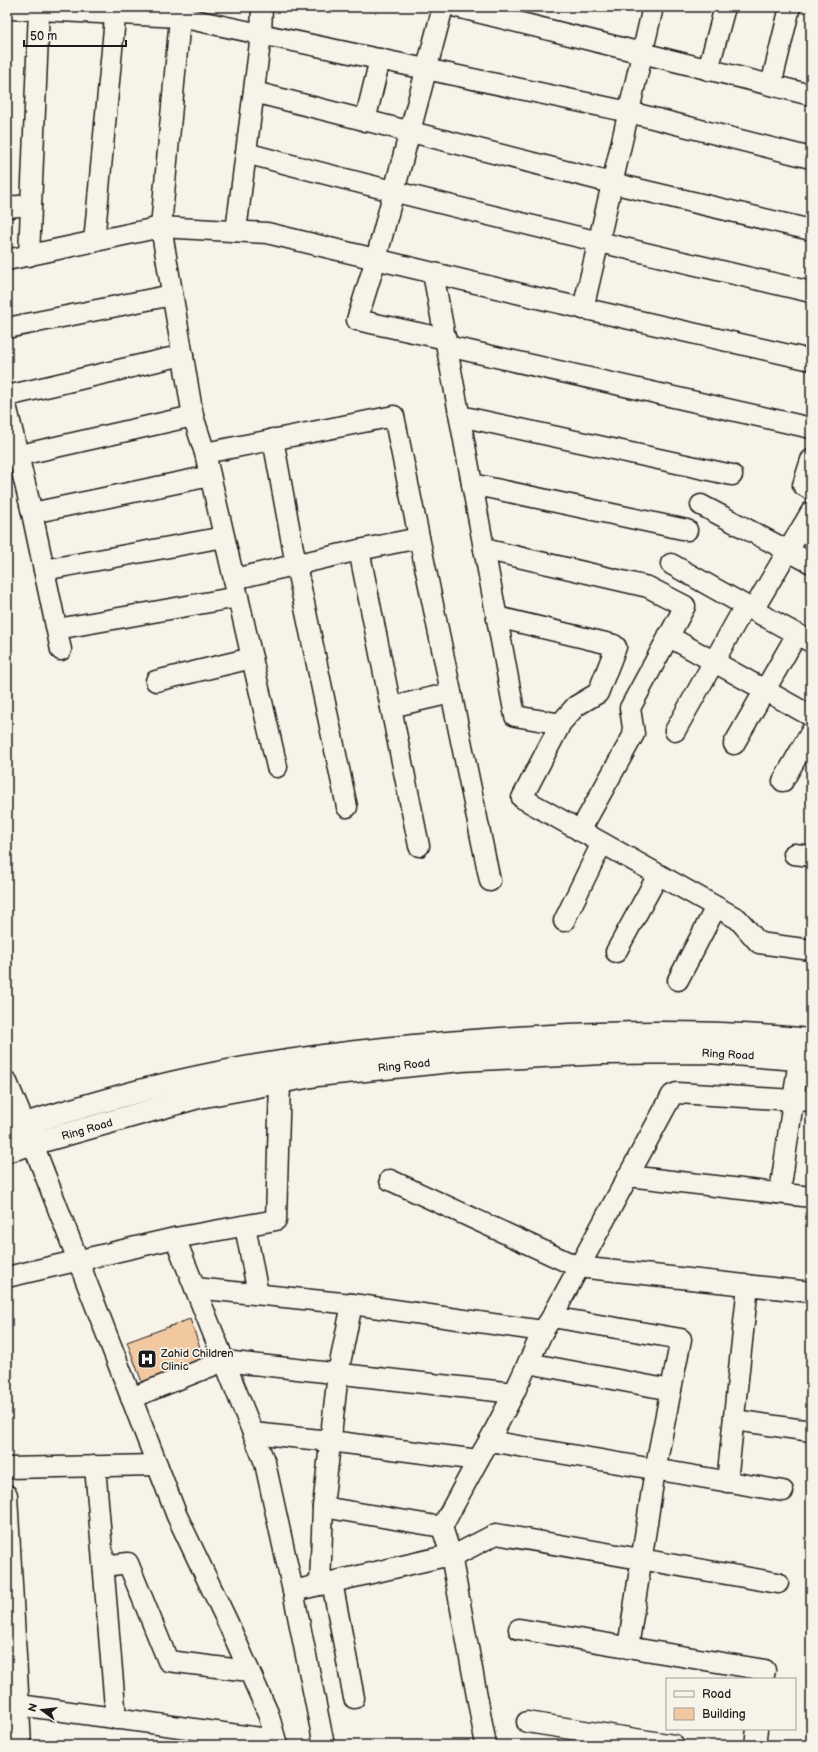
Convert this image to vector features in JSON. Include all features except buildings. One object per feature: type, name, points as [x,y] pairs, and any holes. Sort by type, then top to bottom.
[{"type":"highway","name":"Ring Road","points":[[16,1127],[175,1082],[261,1064],[355,1051],[490,1039],[587,1034],[678,1033],[780,1037],[811,1040]]},
{"type":"highway","name":"Ring Road","points":[[7,1151],[199,1097],[317,1075],[461,1060],[595,1053],[707,1052],[805,1059]]},
{"type":"street","points":[[236,231],[261,34],[262,7]]},
{"type":"street","points":[[443,7],[376,259],[357,320],[811,428]]},
{"type":"street","points":[[457,7],[811,95]]},
{"type":"street","points":[[583,308],[653,7]]},
{"type":"street","points":[[708,70],[726,7]]},
{"type":"street","points":[[771,85],[790,7]]},
{"type":"street","points":[[7,9],[181,12],[261,34],[629,112],[811,158]]},
{"type":"street","points":[[29,256],[39,9]]},
{"type":"street","points":[[94,242],[116,11]]},
{"type":"street","points":[[181,12],[160,227],[193,416],[205,453],[277,767]]},
{"type":"street","points":[[365,121],[380,60]]},
{"type":"street","points":[[254,92],[612,183],[811,230]]},
{"type":"street","points":[[246,153],[598,243],[811,292]]},
{"type":"street","points":[[7,207],[31,205]]},
{"type":"street","points":[[7,260],[160,227],[267,233],[433,273],[811,360]]},
{"type":"street","points":[[433,273],[515,716],[556,723],[559,726]]},
{"type":"street","points":[[7,328],[172,295]]},
{"type":"street","points":[[7,396],[183,355]]},
{"type":"street","points":[[7,409],[12,457],[32,513],[61,650]]},
{"type":"street","points":[[12,457],[193,416]]},
{"type":"street","points":[[205,453],[394,416],[490,881]]},
{"type":"street","points":[[460,416],[732,475]]},
{"type":"street","points":[[273,439],[296,564],[347,807]]},
{"type":"street","points":[[811,460],[803,486],[811,490]]},
{"type":"street","points":[[32,513],[210,476]]},
{"type":"street","points":[[472,484],[687,530]]},
{"type":"street","points":[[702,505],[811,563]]},
{"type":"street","points":[[675,732],[713,663],[788,551],[811,512]]},
{"type":"street","points":[[44,570],[224,537]]},
{"type":"street","points":[[57,629],[236,588],[296,564],[419,538]]},
{"type":"street","points":[[484,549],[648,587],[685,606],[630,708],[634,734],[580,831]]},
{"type":"street","points":[[359,550],[419,846]]},
{"type":"street","points":[[671,564],[749,608],[806,635],[765,690],[734,744]]},
{"type":"street","points":[[497,617],[614,645],[616,647],[598,693],[576,706],[559,726],[522,798],[738,919],[759,944],[811,950]]},
{"type":"street","points":[[668,636],[713,663],[811,716]]},
{"type":"street","points":[[156,681],[252,658]]},
{"type":"street","points":[[391,707],[451,693]]},
{"type":"street","points":[[783,781],[811,732]]},
{"type":"street","points":[[564,921],[602,843]]},
{"type":"street","points":[[616,952],[658,875]]},
{"type":"street","points":[[678,980],[716,907]]},
{"type":"street","points":[[780,1193],[802,1100],[805,1059]]},
{"type":"street","points":[[7,1082],[16,1127],[33,1144],[177,1516],[268,1713],[276,1743],[19,1705]]},
{"type":"street","points":[[7,1277],[175,1238],[276,1220],[280,1082]]},
{"type":"street","points":[[486,1745],[451,1555],[442,1527],[514,1393],[547,1324],[670,1098],[674,1094],[802,1100]]},
{"type":"street","points":[[628,1176],[811,1197]]},
{"type":"street","points":[[390,1180],[578,1267],[811,1292]]},
{"type":"street","points":[[245,1226],[258,1294]]},
{"type":"street","points":[[175,1238],[265,1463],[324,1745]]},
{"type":"street","points":[[727,1482],[748,1285]]},
{"type":"street","points":[[195,1288],[547,1324],[681,1340],[655,1470],[628,1648]]},
{"type":"street","points":[[352,1304],[338,1373],[323,1507],[326,1584],[354,1698]]},
{"type":"street","points":[[131,1398],[224,1361],[514,1393]]},
{"type":"street","points":[[528,1363],[671,1390]]},
{"type":"street","points":[[734,1420],[811,1432]]},
{"type":"street","points":[[253,1433],[330,1441],[478,1460]]},
{"type":"street","points":[[489,1441],[783,1491]]},
{"type":"street","points":[[7,1468],[157,1465]]},
{"type":"street","points":[[95,1466],[116,1719]]},
{"type":"street","points":[[7,1495],[11,1639],[19,1705],[21,1745]]},
{"type":"street","points":[[323,1507],[442,1527]]},
{"type":"street","points":[[293,1591],[459,1553],[496,1534],[778,1582]]},
{"type":"street","points":[[104,1566],[128,1563],[168,1662],[249,1671]]},
{"type":"street","points":[[519,1629],[765,1670],[763,1678]]},
{"type":"street","points":[[527,1722],[674,1745]]},
{"type":"street","points":[[755,1745],[757,1730]]},
{"type":"place","name":"Zahid Children Clinic","points":[[147,1359]]}]
